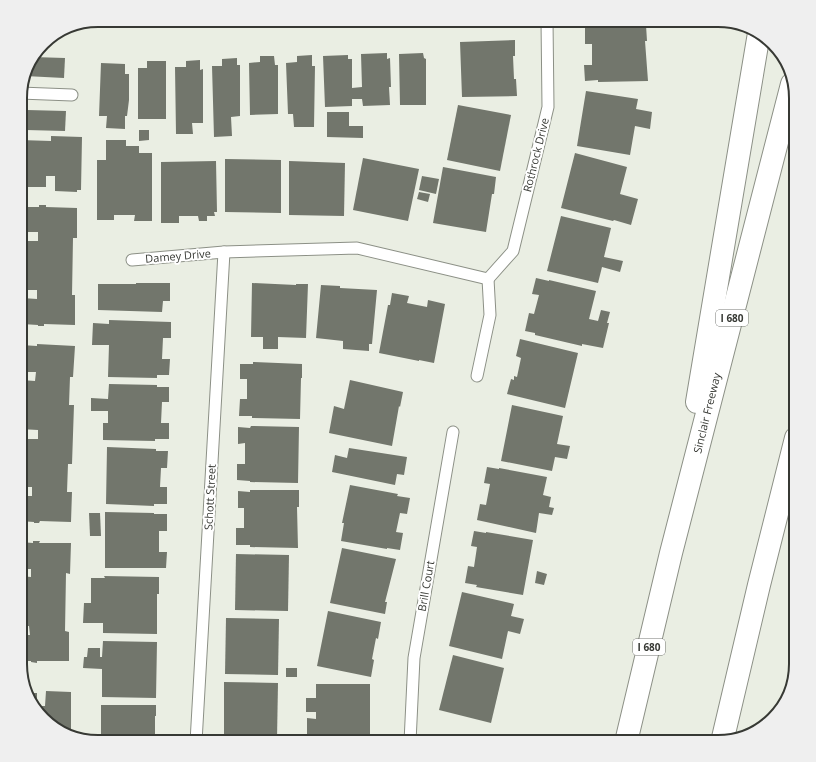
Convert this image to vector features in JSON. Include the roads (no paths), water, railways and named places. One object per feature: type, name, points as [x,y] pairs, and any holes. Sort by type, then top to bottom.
[{"type":"highway","points":[[671,553],[758,39]]},
{"type":"highway","name":"Sinclair Freeway","points":[[628,735],[671,553],[789,96]]},
{"type":"highway","points":[[724,734],[758,585],[789,465]]},
{"type":"highway","points":[[758,585],[789,506]]},
{"type":"lane","name":"Rothrock Drive","points":[[488,279],[513,251],[548,107],[547,27]]},
{"type":"lane","points":[[27,93],[72,95]]},
{"type":"lane","points":[[224,252],[357,248],[488,279],[490,315],[477,376]]},
{"type":"lane","name":"Damey Drive","points":[[132,260],[224,252]]},
{"type":"lane","name":"Schott Street","points":[[196,735],[224,252]]},
{"type":"lane","name":"Brill Court","points":[[410,735],[414,658],[453,432]]}]
